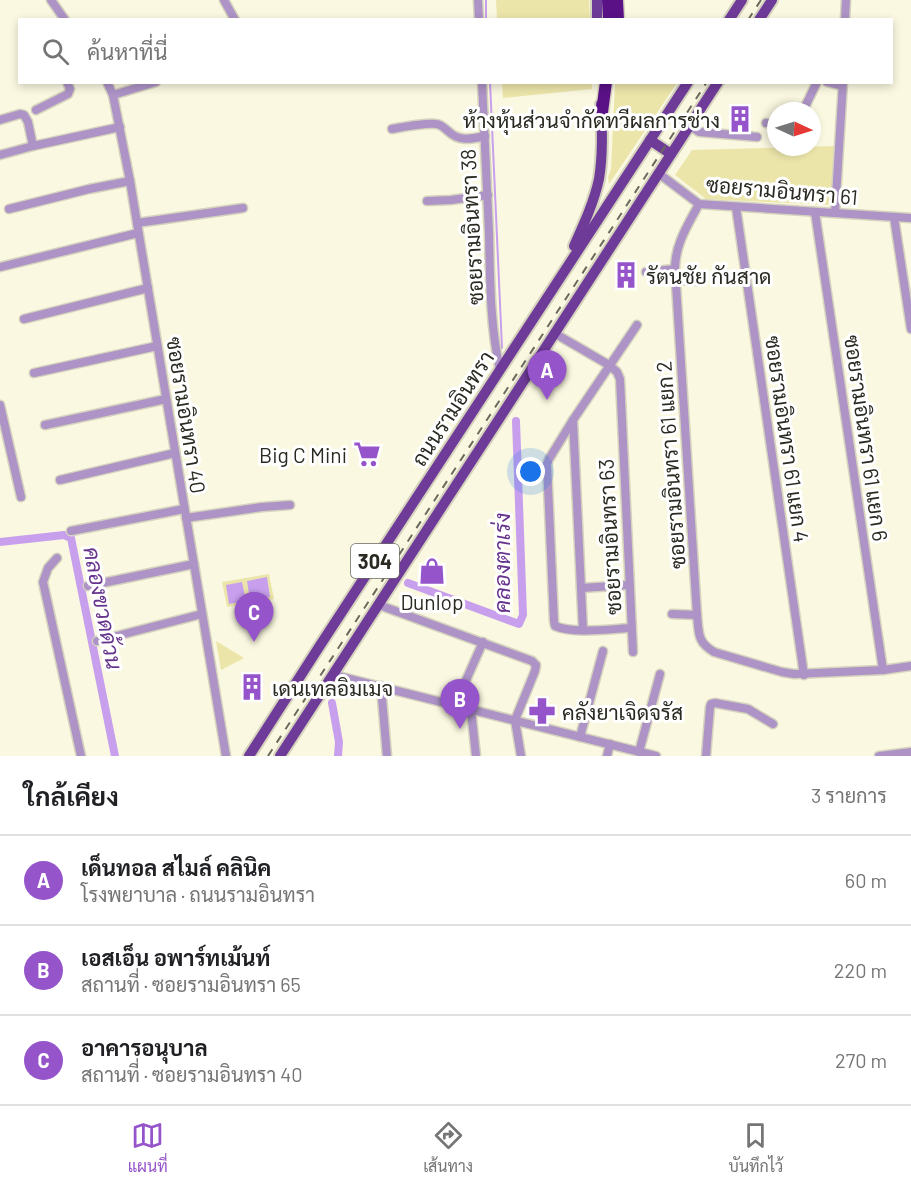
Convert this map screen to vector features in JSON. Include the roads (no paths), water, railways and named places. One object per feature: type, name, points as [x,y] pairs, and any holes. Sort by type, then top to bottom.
[{"type":"highway","points":[[608,0],[609,18]]},
{"type":"highway","points":[[617,0],[618,18]]},
{"type":"highway","points":[[602,112],[606,84]]},
{"type":"main road","points":[[597,0],[597,18]]},
{"type":"main road","points":[[730,18],[742,0]]},
{"type":"main road","points":[[760,18],[772,0]]},
{"type":"main road","points":[[558,280],[587,216],[598,180],[602,138],[600,84]]},
{"type":"main road","name":"ถนนรามอินทรา","points":[[249,756],[687,84]]},
{"type":"main road","name":"304","points":[[280,756],[717,84]]},
{"type":"main road","points":[[650,140],[671,154]]},
{"type":"street","points":[[51,0],[63,18]]},
{"type":"street","points":[[224,0],[234,18]]},
{"type":"street","points":[[478,0],[478,18]]},
{"type":"street","points":[[845,18],[846,0]]},
{"type":"street","points":[[36,110],[68,94],[70,89],[68,84]]},
{"type":"street","name":"ซอยรามอินทรา 40","points":[[107,84],[113,95],[130,181],[226,756]]},
{"type":"street","points":[[113,95],[149,84]]},
{"type":"street","name":"ซอยรามอินทรา 38","points":[[482,84],[494,340],[500,370]]},
{"type":"street","points":[[807,102],[816,84]]},
{"type":"street","points":[[835,213],[843,84]]},
{"type":"street","points":[[0,120],[24,115],[28,122],[33,146]]},
{"type":"street","points":[[392,129],[436,124],[458,138],[467,140],[484,136]]},
{"type":"street","points":[[690,126],[699,132],[756,137]]},
{"type":"street","points":[[0,155],[120,127]]},
{"type":"street","name":"ซอยรามอินทรา 61","points":[[658,173],[699,204],[911,218]]},
{"type":"street","points":[[9,209],[130,181]]},
{"type":"street","points":[[427,201],[488,195]]},
{"type":"street","name":"ซอยรามอินทรา 61 แยก 2","points":[[699,204],[676,250],[675,268],[700,641],[714,652],[782,672],[804,675]]},
{"type":"street","name":"ซอยรามอินทรา 61 แยก 4","points":[[736,207],[804,675]]},
{"type":"street","points":[[136,223],[243,208]]},
{"type":"street","name":"ซอยรามอินทรา 61 แยก 6","points":[[815,212],[883,670]]},
{"type":"street","points":[[894,217],[911,329]]},
{"type":"street","points":[[0,267],[138,233]]},
{"type":"street","points":[[646,272],[675,268]]},
{"type":"street","points":[[676,280],[702,281]]},
{"type":"street","points":[[24,319],[148,288]]},
{"type":"street","name":"ซอยรามอินทรา 63","points":[[609,365],[617,372],[620,380],[631,628],[583,630],[560,628],[555,626],[554,621],[547,464],[573,420],[609,365],[637,325]]},
{"type":"street","points":[[554,333],[609,365]]},
{"type":"street","points":[[34,373],[157,346]]},
{"type":"street","points":[[45,425],[166,399]]},
{"type":"street","points":[[0,405],[21,497]]},
{"type":"street","points":[[573,420],[583,630]]},
{"type":"street","points":[[60,480],[175,453]]},
{"type":"street","points":[[71,531],[185,513],[290,505]]},
{"type":"street","points":[[57,558],[48,568],[43,582],[81,756]]},
{"type":"street","points":[[88,586],[194,564]]},
{"type":"street","points":[[581,588],[629,585]]},
{"type":"street","points":[[379,605],[483,642],[532,661],[536,665],[515,720],[521,756]]},
{"type":"street","points":[[97,641],[202,614]]},
{"type":"street","points":[[672,614],[697,615]]},
{"type":"street","points":[[631,628],[633,651]]},
{"type":"street","points":[[455,705],[483,642]]},
{"type":"street","points":[[580,737],[603,651]]},
{"type":"street","points":[[804,675],[911,666]]},
{"type":"street","points":[[639,752],[660,674]]},
{"type":"street","points":[[334,675],[656,756]]},
{"type":"street","points":[[381,687],[387,756]]},
{"type":"street","points":[[706,756],[710,708],[715,703],[748,709],[773,724]]},
{"type":"street","points":[[471,709],[476,756]]},
{"type":"street","points":[[607,756],[609,744]]},
{"type":"street","points":[[879,756],[911,752]]},
{"type":"waterway","name":"คลองตาเร่ง","points":[[486,0],[486,18]]},
{"type":"waterway","name":"คลองตาเร่ง","points":[[490,84],[502,348]]},
{"type":"waterway","name":"คลองตาเร่ง","points":[[408,583],[519,624],[523,615],[516,421]]},
{"type":"waterway","name":"คลองขวดด้วน","points":[[0,542],[64,535],[71,538],[115,756]]},
{"type":"waterway","name":"คลองตาเร่ง","points":[[332,703],[339,742],[338,756]]},
{"type":"railway","points":[[749,18],[761,0]]},
{"type":"railway","points":[[268,756],[706,84]]},
{"type":"place","name":"ห้างหุ้นส่วนจำกัดทวีผลการช่าง","points":[[740,119]]},
{"type":"place","name":"รัตนชัย กันสาด","points":[[626,275]]},
{"type":"place","name":"เด็นทอล สไมล์ คลินิค","points":[[547,400]]},
{"type":"place","name":"Big C Mini","points":[[367,454]]},
{"type":"place","name":"Dunlop","points":[[432,571]]},
{"type":"place","name":"อาคารอนุบาล","points":[[254,642]]},
{"type":"place","name":"เดนเทลอิมเมจ","points":[[252,687]]},
{"type":"place","name":"คลังยาเจิดจรัส","points":[[542,711]]},
{"type":"place","name":"เอสเอ็น อพาร์ทเม้นท์","points":[[460,729]]}]
